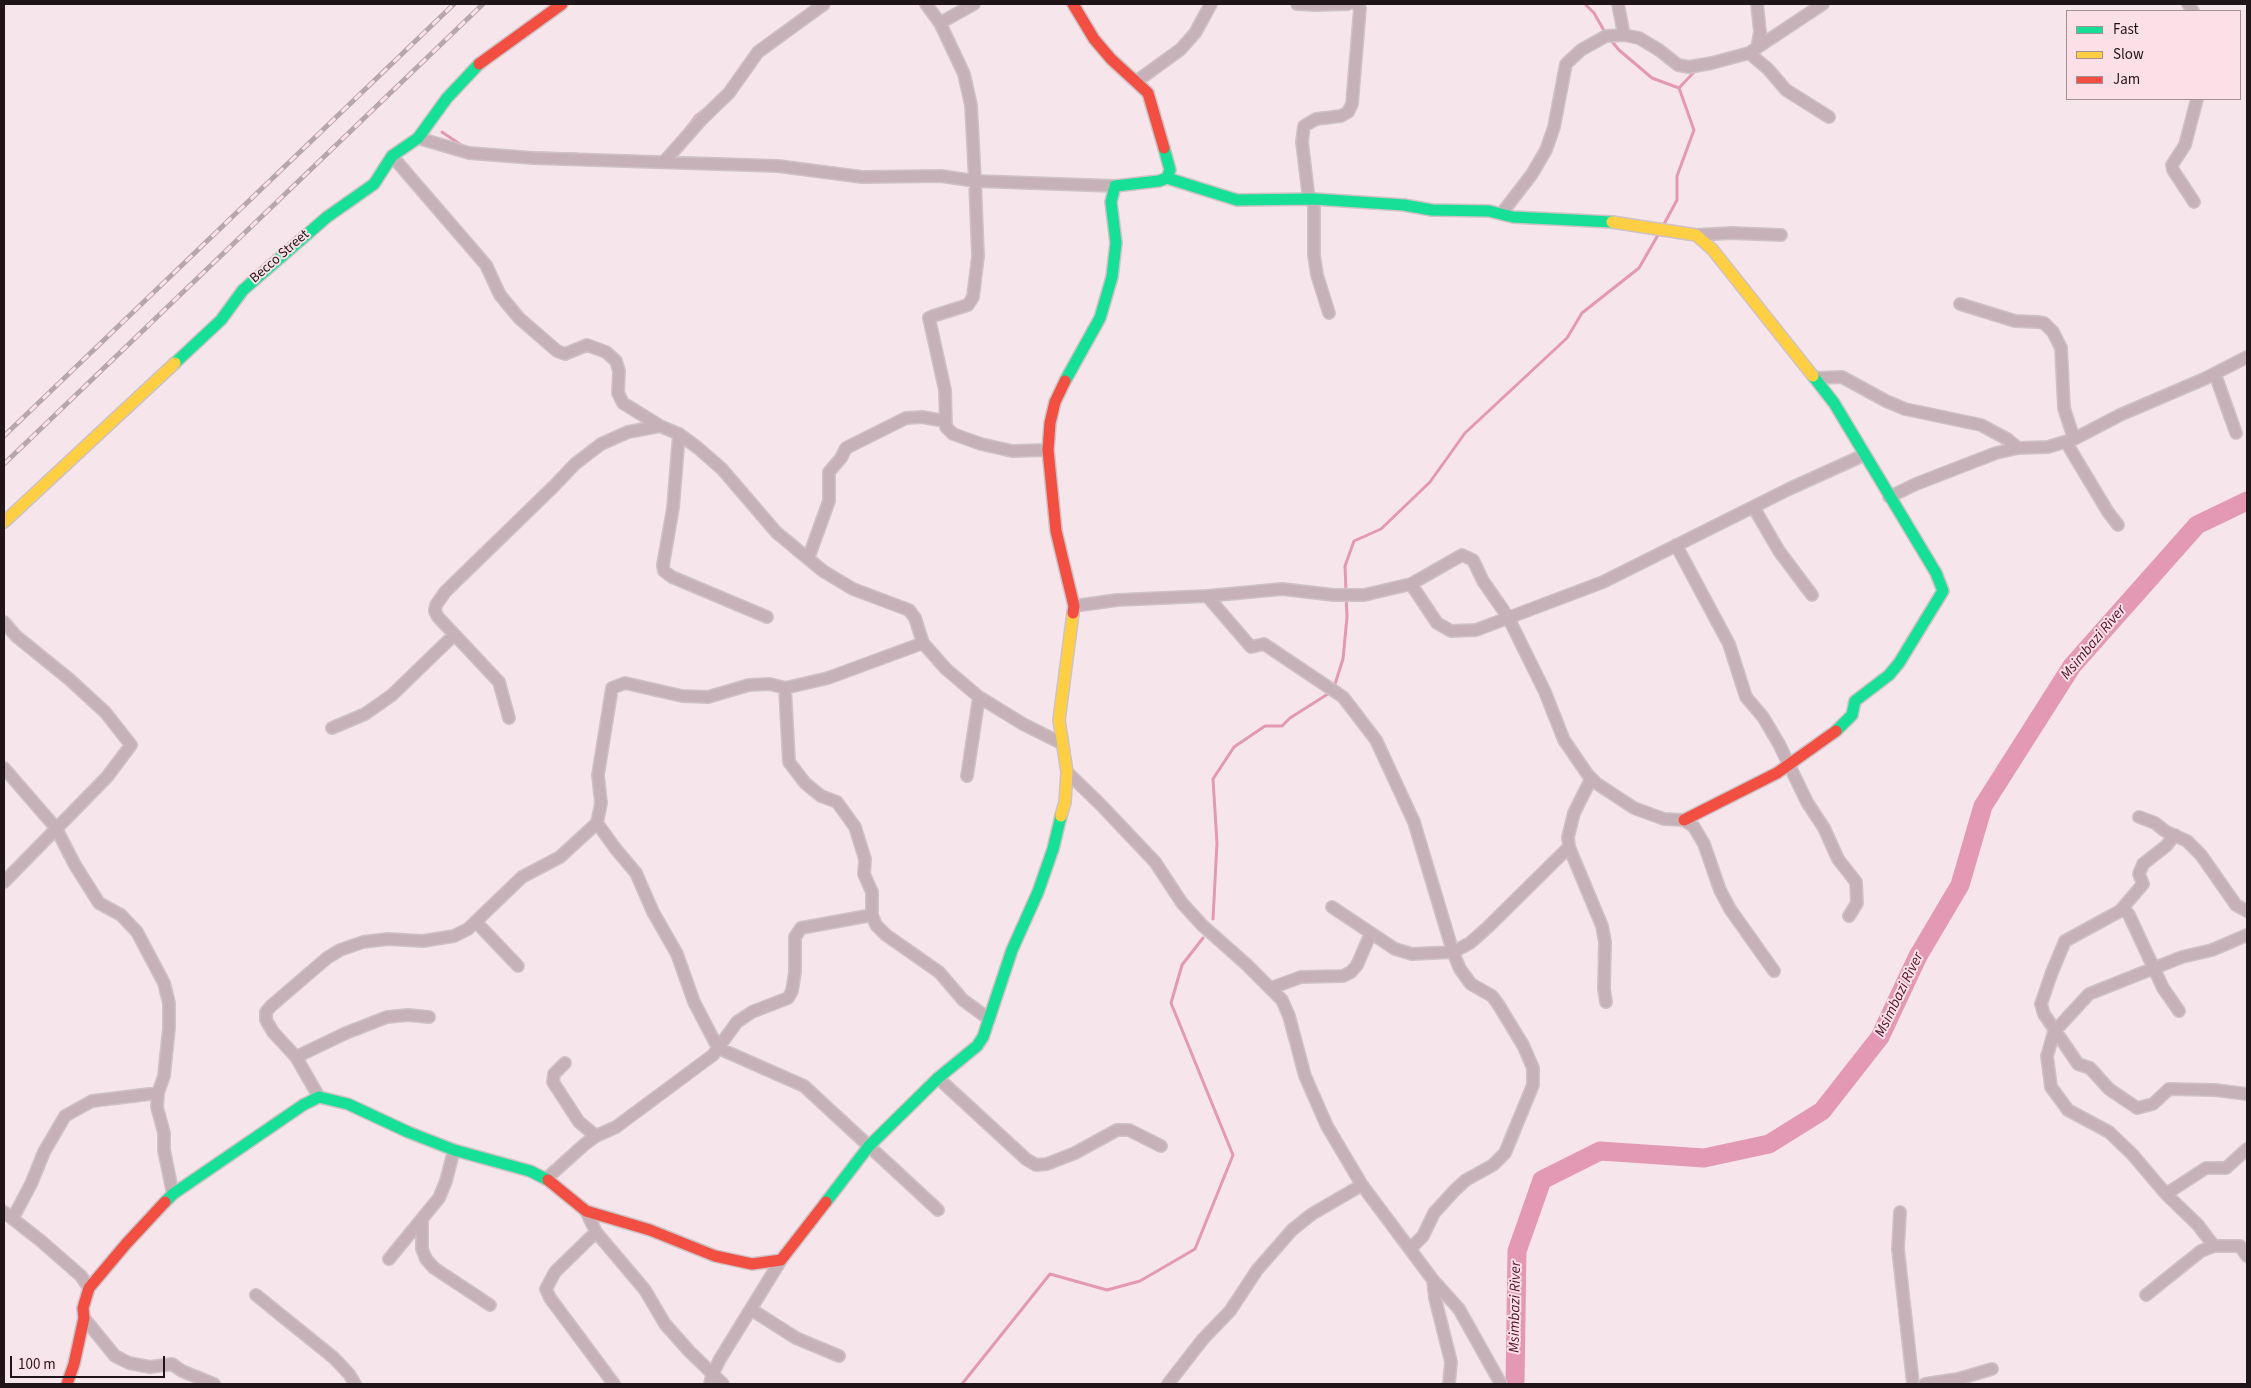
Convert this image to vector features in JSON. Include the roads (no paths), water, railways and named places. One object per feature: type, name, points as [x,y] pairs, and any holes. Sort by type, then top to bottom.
[{"type":"street","name":"Becco Street","points":[[4,522],[220,320],[243,290],[327,217],[374,184],[392,156],[418,138],[447,98],[484,59],[562,4]]},
{"type":"street","points":[[664,162],[700,120],[729,93],[758,52],[824,4]]},
{"type":"street","points":[[926,4],[940,23],[957,56],[966,82],[971,105],[975,181],[978,256],[973,297],[968,305],[929,318],[945,390],[946,427],[953,434],[981,444],[1012,451],[1048,450]]},
{"type":"street","points":[[940,23],[974,4]]},
{"type":"street","points":[[1073,4],[1094,40],[1111,59],[1148,93],[1170,170],[1167,178]]},
{"type":"street","points":[[1137,81],[1181,49],[1196,33],[1211,4]]},
{"type":"street","points":[[1297,4],[1348,4]]},
{"type":"street","points":[[1329,313],[1317,275],[1314,255],[1312,199],[1302,142],[1304,126],[1316,119],[1341,116],[1348,112],[1352,104],[1360,8],[1356,4]]},
{"type":"street","points":[[1618,4],[1624,36]]},
{"type":"street","points":[[1753,51],[1760,32],[1757,4]]},
{"type":"street","points":[[1502,213],[1532,174],[1546,150],[1554,127],[1566,64],[1580,50],[1606,36],[1639,38],[1659,50],[1671,61],[1678,65],[1689,67],[1753,51],[1823,4]]},
{"type":"street","points":[[1753,51],[1786,90],[1829,117]]},
{"type":"street","points":[[2194,202],[2173,170],[2172,165],[2185,145],[2197,100]]},
{"type":"street","points":[[418,138],[470,153],[533,158],[778,166],[862,177],[941,176],[975,181],[1115,186],[1159,181],[1167,178],[1237,200],[1312,199],[1404,205],[1432,210],[1502,213],[1513,217],[1626,223],[1696,235],[1732,233],[1781,235]]},
{"type":"street","points":[[392,156],[486,265],[500,295],[519,318],[557,351],[565,354],[574,352],[587,345],[606,352],[616,361],[619,371],[618,393],[623,403],[660,426],[679,434],[722,469],[776,532],[823,571],[853,589],[909,610],[915,618],[923,643],[946,668],[979,697],[1023,724],[1061,743]]},
{"type":"street","points":[[711,1379],[781,1260],[869,1146],[938,1078],[977,1046],[983,1037],[1012,950],[1038,892],[1053,849],[1065,802],[1067,772],[1061,743],[1060,720],[1072,640],[1074,606],[1056,531],[1048,450],[1050,422],[1055,402],[1069,371],[1100,318],[1112,277],[1116,243],[1111,202],[1115,186]]},
{"type":"street","points":[[1684,820],[1791,765],[1834,733],[1852,715],[1855,701],[1889,675],[1899,664],[1942,591],[1936,573],[1834,403],[1712,249],[1696,235]]},
{"type":"street","points":[[1960,304],[2014,321],[2044,323],[2053,332],[2061,348],[2064,408],[2070,440],[2108,512],[2118,525]]},
{"type":"street","points":[[1889,497],[1969,462],[2018,448],[2048,446],[2070,440],[2120,415],[2215,374],[2247,357]]},
{"type":"street","points":[[2215,374],[2236,433]]},
{"type":"street","points":[[1816,378],[1842,377],[1905,409],[1981,425],[2007,439],[2018,448]]},
{"type":"street","points":[[808,559],[829,501],[829,472],[842,458],[846,448],[906,418],[922,417],[945,421]]},
{"type":"street","points":[[509,718],[499,682],[454,635],[435,611],[436,605],[451,586],[553,487],[574,464],[601,444],[628,432],[660,426]]},
{"type":"street","points":[[679,434],[673,508],[663,565],[664,571],[672,578],[767,617]]},
{"type":"street","points":[[1411,584],[1437,623],[1450,632],[1476,630],[1603,582],[1789,489],[1864,455]]},
{"type":"street","points":[[1754,508],[1779,551],[1812,595]]},
{"type":"street","points":[[1676,545],[1729,644],[1746,697],[1763,717],[1791,765],[1807,802],[1824,828],[1838,859],[1856,882],[1857,903],[1849,916]]},
{"type":"street","points":[[1074,606],[1135,598],[1207,596],[1282,589],[1334,595],[1364,595],[1411,584],[1462,555],[1473,560],[1483,582],[1508,617],[1545,692],[1564,740],[1591,779],[1634,808],[1664,819],[1684,820],[1691,824],[1699,834],[1727,903],[1774,971]]},
{"type":"street","points":[[1207,596],[1251,647],[1264,644],[1343,697],[1376,740],[1408,804],[1453,952],[1460,969],[1471,984],[1492,996],[1498,1004],[1523,1045],[1534,1078],[1505,1153],[1493,1165],[1466,1180],[1455,1190],[1434,1213],[1423,1236],[1411,1248]]},
{"type":"street","points":[[4,622],[16,636],[69,678],[105,712],[131,744],[107,778],[4,882]]},
{"type":"street","points":[[332,728],[365,714],[392,695],[454,635]]},
{"type":"street","points":[[319,1097],[296,1057],[273,1032],[266,1020],[266,1012],[327,958],[340,950],[363,942],[388,939],[423,941],[454,936],[468,929],[522,877],[560,857],[597,823],[601,803],[598,775],[612,688],[625,683],[682,696],[708,697],[749,684],[770,684],[785,688],[828,678],[923,643]]},
{"type":"street","points":[[785,688],[789,762],[805,783],[821,796],[838,802],[855,826],[865,859],[864,874],[872,892],[872,915],[876,925],[886,935],[939,972],[963,1000],[989,1019]]},
{"type":"street","points":[[967,776],[979,697]]},
{"type":"street","points":[[4,768],[56,828],[74,864],[99,904],[121,915],[137,932],[164,983],[169,1003],[169,1028],[164,1076],[158,1093],[158,1107],[173,1194]]},
{"type":"street","points":[[1067,772],[1101,804],[1155,862],[1182,902],[1202,925],[1282,1000],[1289,1016],[1305,1076],[1327,1126],[1362,1184],[1434,1280],[1459,1310],[1501,1384]]},
{"type":"street","points":[[1591,779],[1574,813],[1568,831],[1569,847],[1602,926],[1605,942],[1604,989],[1606,1002]]},
{"type":"street","points":[[2139,816],[2187,841],[2201,854],[2236,905],[2247,911]]},
{"type":"street","points":[[597,823],[636,873],[653,912],[677,954],[694,1002],[718,1048],[804,1086],[938,1210]]},
{"type":"street","points":[[2175,835],[2166,846],[2143,864],[2139,874],[2143,884],[2120,910],[2065,941],[2041,1004],[2054,1032],[2078,1064],[2090,1068],[2109,1089],[2137,1108],[2153,1104],[2168,1089],[2247,1094]]},
{"type":"street","points":[[1332,907],[1395,949],[1412,954],[1453,952],[1470,943],[1488,927],[1569,847]]},
{"type":"street","points":[[2120,910],[2129,915],[2153,968],[2179,1011]]},
{"type":"street","points":[[546,1179],[596,1136],[616,1127],[713,1055],[737,1022],[752,1012],[788,998],[792,991],[795,972],[795,937],[800,928],[832,920],[872,915]]},
{"type":"street","points":[[476,922],[518,966]]},
{"type":"street","points":[[1271,988],[1301,976],[1343,976],[1351,972],[1357,964],[1371,932]]},
{"type":"street","points":[[2214,1246],[2198,1225],[2166,1194],[2132,1154],[2109,1132],[2068,1110],[2051,1087],[2047,1056],[2054,1032],[2088,994],[2182,957],[2212,950],[2247,935]]},
{"type":"street","points":[[296,1057],[346,1033],[387,1017],[408,1015],[429,1017]]},
{"type":"street","points":[[565,1063],[554,1074],[553,1082],[579,1122],[596,1136]]},
{"type":"street","points":[[938,1078],[1026,1159],[1036,1165],[1047,1164],[1075,1153],[1117,1130],[1129,1130],[1161,1146]]},
{"type":"street","points":[[89,1288],[80,1276],[8,1215],[31,1184],[44,1152],[65,1116],[92,1101],[158,1093]]},
{"type":"street","points":[[67,1384],[74,1364],[84,1318],[83,1308],[89,1288],[126,1244],[173,1194],[319,1097],[334,1099],[348,1104],[408,1132],[454,1150],[530,1171],[546,1179],[586,1211],[650,1230],[735,1262],[752,1264],[781,1260]]},
{"type":"street","points":[[2166,1194],[2206,1168],[2226,1168],[2247,1149]]},
{"type":"street","points":[[388,1259],[439,1198],[446,1181],[454,1150]]},
{"type":"street","points":[[1168,1384],[1203,1339],[1230,1311],[1257,1270],[1292,1230],[1318,1210],[1362,1184]]},
{"type":"street","points":[[586,1211],[596,1232],[645,1290],[665,1324],[711,1379],[724,1384]]},
{"type":"street","points":[[1900,1212],[1898,1249],[1913,1384]]},
{"type":"street","points":[[422,1220],[422,1249],[426,1259],[434,1268],[490,1305]]},
{"type":"street","points":[[596,1232],[555,1272],[546,1290],[614,1384]]},
{"type":"street","points":[[2146,1294],[2201,1252],[2214,1246],[2243,1244],[2247,1256]]},
{"type":"street","points":[[1434,1280],[1435,1298],[1451,1362],[1449,1384]]},
{"type":"street","points":[[256,1294],[338,1363],[355,1384]]},
{"type":"street","points":[[752,1310],[796,1338],[839,1356]]},
{"type":"street","points":[[84,1318],[115,1356],[129,1364],[150,1367],[172,1364],[182,1371],[214,1384]]},
{"type":"street","points":[[1925,1384],[1958,1379],[1992,1368]]},
{"type":"waterway","points":[[1585,4],[1594,13],[1606,34]]},
{"type":"waterway","points":[[1610,39],[1619,50],[1652,78],[1679,88],[1694,130],[1677,176],[1677,200],[1664,224]]},
{"type":"waterway","points":[[1679,88],[1696,70]]},
{"type":"waterway","points":[[687,128],[696,116],[705,109]]},
{"type":"waterway","points":[[442,132],[461,145]]},
{"type":"waterway","points":[[533,153],[577,154]]},
{"type":"waterway","points":[[1334,687],[1343,659],[1347,617],[1345,566],[1354,541],[1381,529],[1430,482],[1465,433],[1567,338],[1582,313],[1639,268],[1658,235]]},
{"type":"waterway","name":"Msimbazi River","points":[[1515,1384],[1517,1251],[1542,1180],[1600,1151],[1704,1158],[1769,1144],[1822,1111],[1880,1037],[1918,956],[1960,885],[1983,806],[2072,666],[2197,525],[2247,501]]},
{"type":"waterway","points":[[1213,919],[1217,843],[1213,779],[1234,747],[1265,726],[1282,726],[1290,718],[1331,692]]},
{"type":"waterway","points":[[962,1384],[1050,1274],[1107,1290],[1140,1281],[1195,1249],[1233,1155],[1171,1003],[1182,965],[1203,938]]},
{"type":"railway","points":[[4,436],[454,4]]},
{"type":"railway","points":[[4,464],[483,4]]}]
